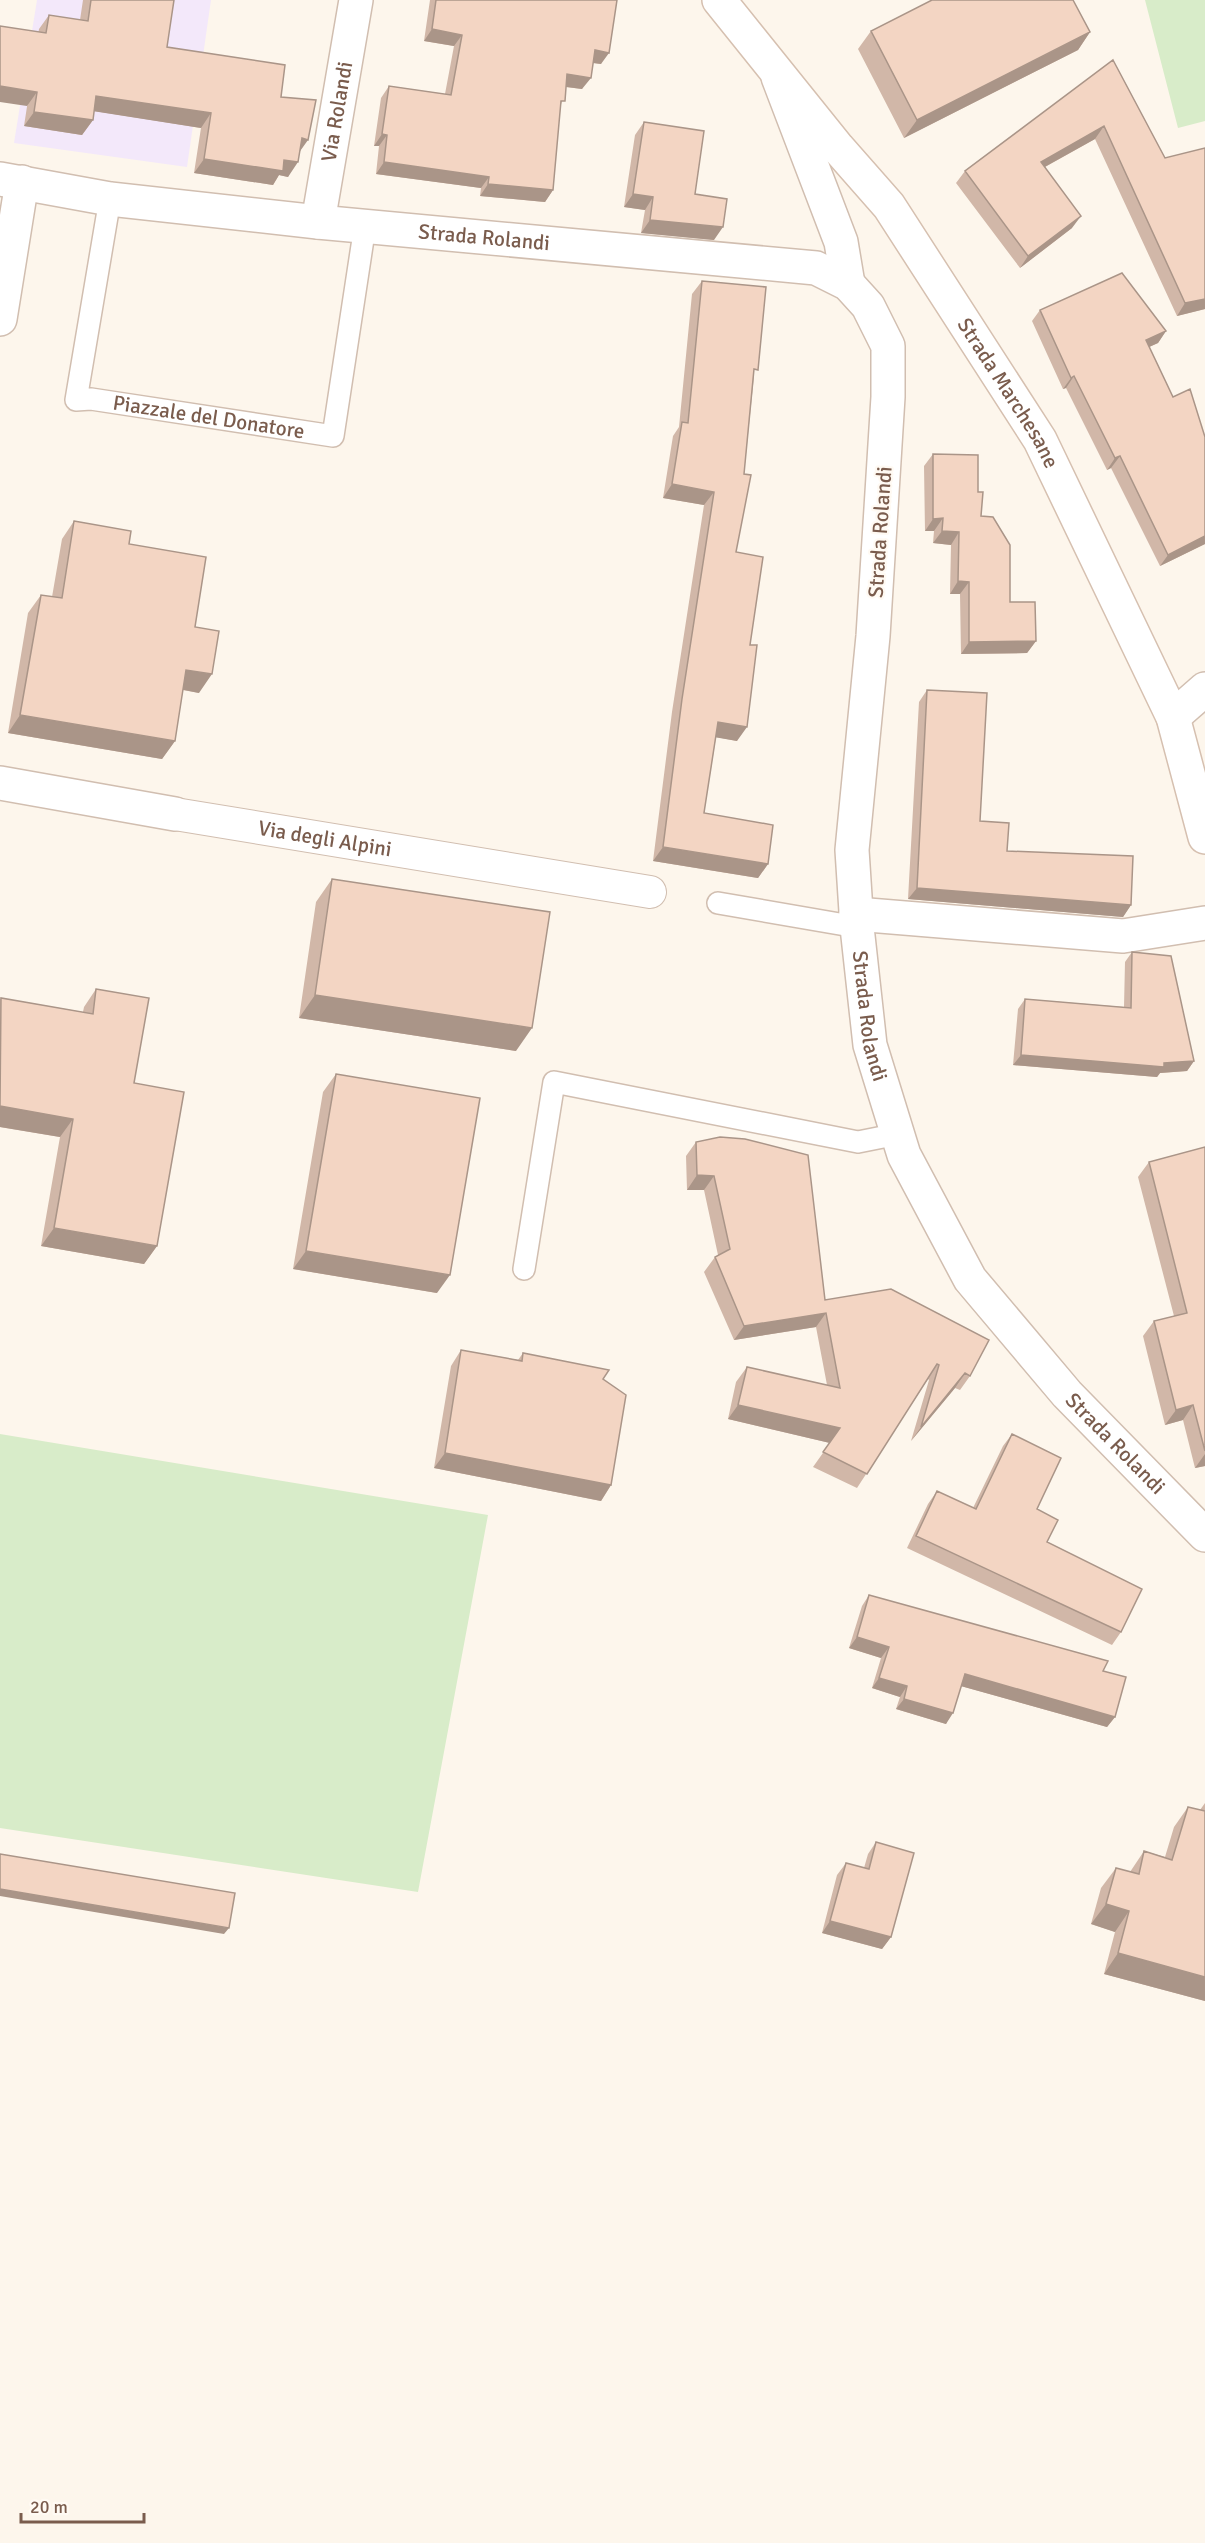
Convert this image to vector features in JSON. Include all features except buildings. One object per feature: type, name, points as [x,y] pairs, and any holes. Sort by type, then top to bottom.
[{"type":"street","name":"Via Rolandi","points":[[318,222],[356,0]]},
{"type":"street","name":"Strada Marchesane","points":[[719,0],[838,148],[889,206],[1040,440],[1173,717],[1205,837]]},
{"type":"street","points":[[774,67],[841,242],[848,284]]},
{"type":"street","name":"Strada Rolandi","points":[[11,181],[110,199],[318,222],[816,268],[848,284],[868,306],[888,346],[888,397],[873,636],[852,850],[856,920],[870,1045],[904,1155],[970,1279],[1067,1394],[1205,1535]]},
{"type":"street","points":[[0,319],[11,181]]},
{"type":"street","points":[[1173,717],[1205,689]]},
{"type":"street","name":"Via degli Alpini","points":[[0,783],[650,892]]},
{"type":"street","points":[[856,920],[1123,936],[1205,923]]},
{"type":"lane","name":"Piazzale del Donatore","points":[[110,199],[75,400],[91,399],[333,436],[365,226]]},
{"type":"lane","points":[[718,903],[856,920]]},
{"type":"lane","points":[[524,1269],[554,1082],[858,1142],[898,1134]]},
{"type":"shaded area","points":[[37,0],[211,0],[187,167],[14,143]]},
{"type":"green space","points":[[1145,0],[1205,0],[1205,121],[1178,128]]},
{"type":"green space","points":[[0,1434],[488,1515],[418,1892],[0,1828]]}]
